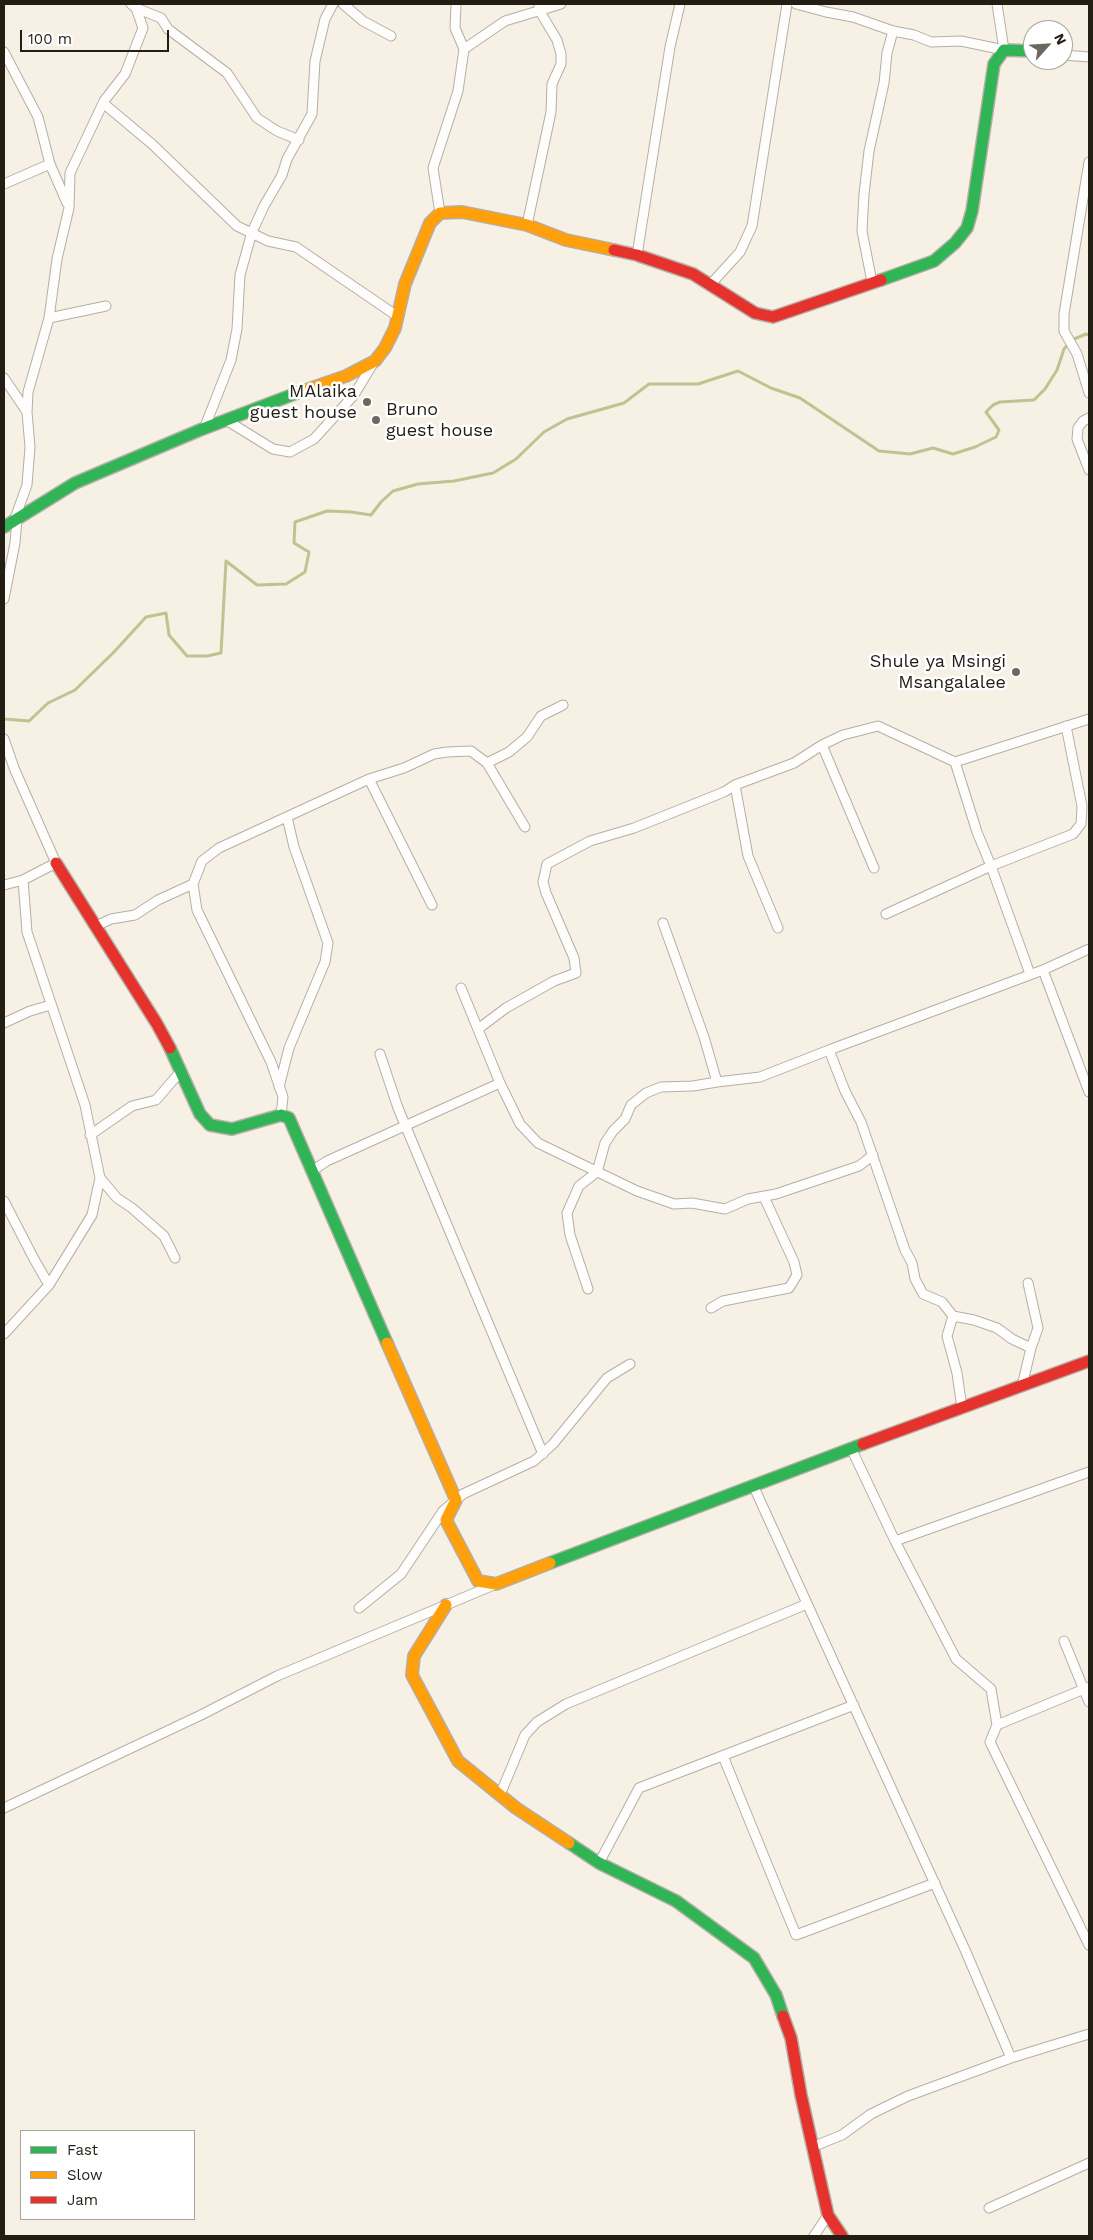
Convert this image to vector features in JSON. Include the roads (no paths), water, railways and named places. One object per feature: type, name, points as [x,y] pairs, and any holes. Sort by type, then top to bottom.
[{"type":"street","points":[[204,429],[231,360],[237,328],[240,275],[252,234],[264,206],[282,175],[287,159],[312,114],[315,61],[325,18],[333,4]]},
{"type":"street","points":[[343,4],[364,21],[391,36]]},
{"type":"street","points":[[440,213],[433,168],[458,91],[464,49],[455,28],[456,4]]},
{"type":"street","points":[[464,49],[505,21],[539,7],[561,4]]},
{"type":"street","points":[[636,256],[670,47],[680,4]]},
{"type":"street","points":[[710,285],[740,252],[752,226],[787,4]]},
{"type":"street","points":[[796,4],[853,17],[931,42],[961,41],[1004,50],[1023,51]]},
{"type":"street","points":[[226,420],[274,449],[290,452],[314,439],[354,395],[385,348],[397,316],[405,284],[417,254],[430,223],[440,213],[462,212],[527,226],[566,240],[636,256],[693,274],[755,313],[773,317],[934,260],[955,243],[966,228],[972,211],[994,64],[1004,50],[997,4]]},
{"type":"street","points":[[134,6],[161,18],[168,29],[228,73],[257,118],[277,131],[299,140]]},
{"type":"street","points":[[4,599],[15,543],[16,520],[27,485],[30,447],[27,412],[32,377],[49,318],[57,259],[69,208],[70,173],[103,103],[125,74],[143,28],[134,6]]},
{"type":"street","points":[[527,226],[550,112],[552,84],[561,64],[561,54],[557,40],[539,7]]},
{"type":"street","points":[[872,282],[862,231],[864,194],[870,151],[884,83],[887,53],[893,31]]},
{"type":"street","points":[[4,52],[8,65],[38,118],[50,164],[69,208]]},
{"type":"street","points":[[1073,56],[1089,57]]},
{"type":"street","points":[[103,103],[152,144],[237,226],[268,241],[296,247],[397,316]]},
{"type":"street","points":[[1089,163],[1064,314],[1064,331],[1074,348],[1089,393]]},
{"type":"street","points":[[4,184],[50,164]]},
{"type":"street","points":[[49,318],[106,306]]},
{"type":"street","points":[[4,527],[75,483],[226,420],[346,376],[375,361]]},
{"type":"street","points":[[4,378],[27,412]]},
{"type":"street","points":[[1089,418],[1083,421],[1078,428],[1077,440],[1089,470]]},
{"type":"street","points":[[487,763],[509,752],[527,737],[542,716],[563,705]]},
{"type":"street","points":[[478,1029],[506,1008],[554,981],[576,973],[574,958],[543,882],[547,864],[590,841],[643,825],[724,792],[735,785],[794,763],[843,734],[878,726],[955,762],[1089,719]]},
{"type":"street","points":[[886,914],[991,866],[1073,834],[1081,824],[1082,806],[1066,726]]},
{"type":"street","points":[[4,739],[14,768],[56,863],[157,1024],[200,1114],[210,1125],[232,1129],[281,1115],[289,1118],[456,1500]]},
{"type":"street","points":[[822,745],[874,868]]},
{"type":"street","points":[[281,1115],[283,1097],[270,1062],[197,910],[193,884],[202,861],[219,848],[368,778],[404,768],[434,754],[447,752],[471,751],[487,763],[525,827]]},
{"type":"street","points":[[955,762],[977,832],[1030,974]]},
{"type":"street","points":[[368,778],[432,905]]},
{"type":"street","points":[[735,785],[748,856],[778,928]]},
{"type":"street","points":[[279,1087],[289,1048],[325,962],[328,944],[294,847],[286,817]]},
{"type":"street","points":[[4,885],[23,880],[56,863]]},
{"type":"street","points":[[4,1334],[50,1285],[92,1215],[100,1178],[85,1105],[27,932],[23,880]]},
{"type":"street","points":[[96,926],[111,918],[135,915],[158,900],[193,884]]},
{"type":"street","points":[[664,923],[704,1037],[717,1082]]},
{"type":"street","points":[[588,1289],[570,1235],[567,1214],[579,1186],[597,1172],[605,1143],[625,1118],[631,1105],[646,1093],[661,1087],[693,1086],[760,1077],[1043,970],[1089,949]]},
{"type":"street","points":[[1043,970],[1088,1088]]},
{"type":"street","points":[[461,988],[500,1083],[520,1124],[538,1144],[637,1190],[674,1204],[692,1203],[725,1209],[748,1199],[764,1197],[859,1166],[873,1155]]},
{"type":"street","points":[[4,1023],[30,1011],[51,1005]]},
{"type":"street","points":[[829,1050],[845,1091],[861,1122],[905,1250],[912,1263],[915,1280],[923,1294],[942,1302],[953,1316],[974,1320],[997,1328],[1012,1339],[1031,1348]]},
{"type":"street","points":[[380,1054],[398,1108],[543,1454]]},
{"type":"street","points":[[90,1135],[132,1106],[156,1100],[181,1071]]},
{"type":"street","points":[[312,1171],[326,1161],[500,1083]]},
{"type":"street","points":[[100,1178],[117,1198],[132,1208],[164,1236],[175,1258]]},
{"type":"street","points":[[711,1308],[723,1301],[789,1288],[797,1275],[794,1262],[764,1197]]},
{"type":"street","points":[[4,1200],[34,1259],[50,1285]]},
{"type":"street","points":[[1022,1386],[1038,1328],[1028,1283]]},
{"type":"street","points":[[953,1316],[946,1336],[957,1373],[962,1408]]},
{"type":"street","points":[[4,1808],[201,1716],[277,1676],[496,1584],[851,1448],[1089,1361]]},
{"type":"street","points":[[359,1608],[401,1574],[443,1511],[463,1494],[534,1461],[543,1454],[607,1378],[630,1364]]},
{"type":"street","points":[[851,1448],[895,1541],[956,1659],[990,1689],[997,1725],[990,1742],[1089,1945]]},
{"type":"street","points":[[895,1541],[1089,1472]]},
{"type":"street","points":[[753,1485],[935,1883],[1011,2058]]},
{"type":"street","points":[[456,1500],[446,1520],[478,1581],[496,1584]]},
{"type":"street","points":[[500,1795],[525,1735],[537,1722],[566,1704],[807,1604]]},
{"type":"street","points":[[446,1605],[414,1656],[412,1676],[458,1761],[516,1808],[599,1863],[676,1901],[754,1958],[776,1996],[791,2038],[812,2147],[828,2215],[842,2236]]},
{"type":"street","points":[[1064,1641],[1087,1688],[1089,1702]]},
{"type":"street","points":[[997,1725],[1087,1688]]},
{"type":"street","points":[[599,1863],[639,1788],[854,1705]]},
{"type":"street","points":[[723,1756],[796,1935],[935,1883]]},
{"type":"street","points":[[812,2147],[842,2135],[872,2114],[908,2096],[1011,2058],[1089,2034]]},
{"type":"street","points":[[989,2208],[1089,2163]]},
{"type":"street","points":[[814,2236],[828,2215]]},
{"type":"waterway","points":[[4,719],[29,721],[48,703],[75,690],[146,617],[166,613],[169,635],[187,656],[207,656],[221,653],[226,561],[257,585],[286,584],[305,572],[309,552],[294,543],[295,522],[327,511],[371,515],[393,491],[418,484],[454,481],[493,473],[516,459],[544,432],[567,419],[624,403],[649,384],[698,384],[738,371],[771,388],[800,398],[879,451],[910,454],[933,448],[953,454],[975,447],[996,437],[999,430],[986,412],[993,405],[1000,402],[1034,400],[1045,389],[1057,370],[1064,349],[1072,340],[1086,334],[1089,335]]},
{"type":"place","name":"MAlaika guest house","points":[[367,402]]},
{"type":"place","name":"Bruno guest house","points":[[376,420]]},
{"type":"place","name":"Shule ya Msingi Msangalalee","points":[[1016,672]]}]
